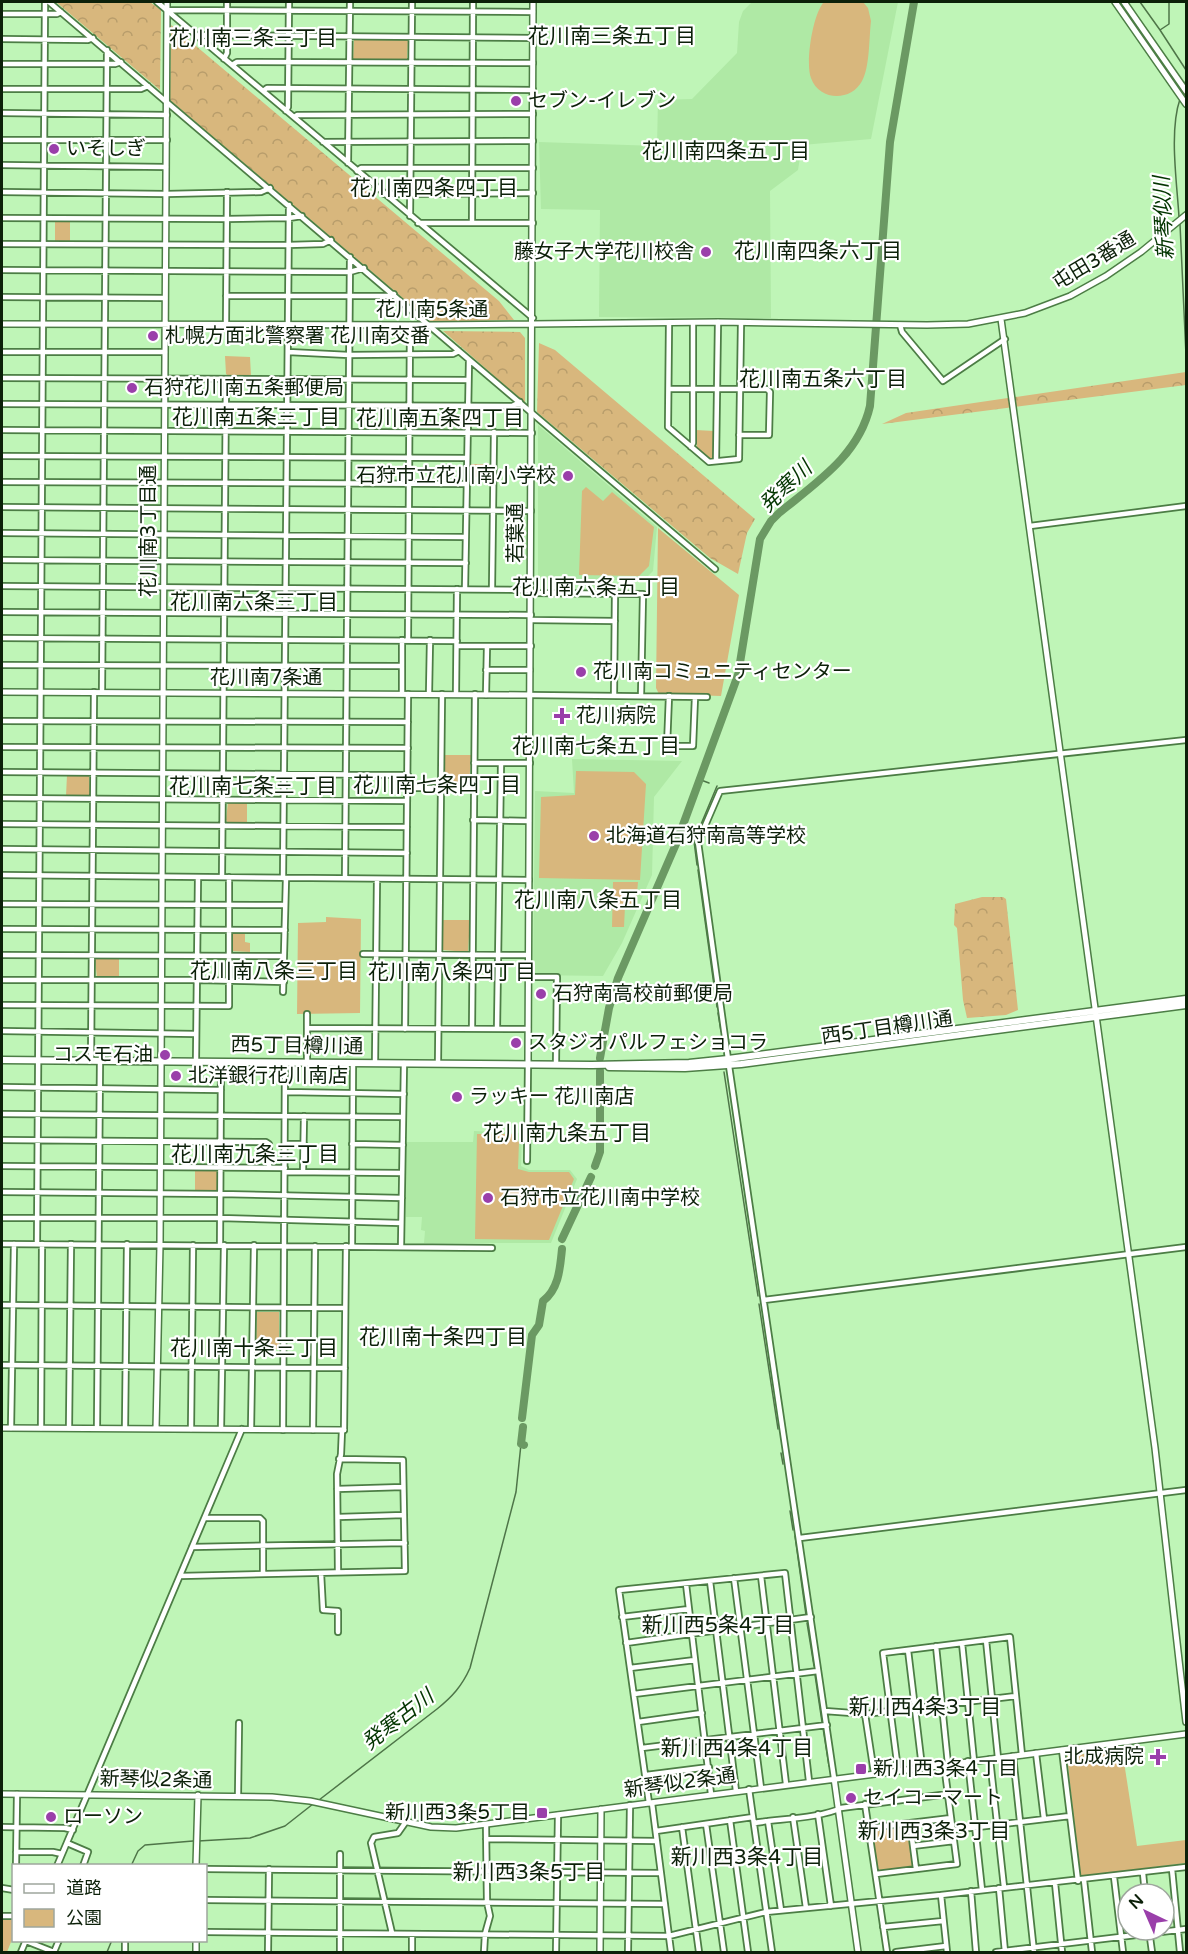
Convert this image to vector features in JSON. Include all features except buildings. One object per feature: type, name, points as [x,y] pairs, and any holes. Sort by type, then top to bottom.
[{"type":"main road","name":"西5丁目樽川通","points":[[1096,1014],[1186,999]]},
{"type":"main road","name":"西5丁目樽川通","points":[[2,1060],[556,1064],[619,1068],[674,1068],[1096,1014],[1186,1005]]},
{"type":"street","points":[[41,1428],[42,1305],[40,1244],[36,1218],[40,508],[45,14],[47,2],[93,38],[270,188],[715,569]]},
{"type":"street","points":[[157,2],[533,321]]},
{"type":"street","name":"花川南3丁目通","points":[[156,1429],[160,1245],[167,2]]},
{"type":"street","points":[[224,59],[227,53],[227,2]]},
{"type":"street","points":[[286,111],[288,108],[289,2]]},
{"type":"street","points":[[348,164],[350,2]]},
{"type":"street","points":[[410,216],[412,2]]},
{"type":"street","points":[[472,222],[473,2]]},
{"type":"street","name":"若葉通","points":[[528,1064],[533,2]]},
{"type":"street","points":[[1115,2],[1186,102]]},
{"type":"street","points":[[1124,2],[1186,91]]},
{"type":"street","points":[[167,10],[533,12]]},
{"type":"street","points":[[2,14],[57,14],[61,12]]},
{"type":"street","points":[[200,38],[205,35],[533,38]]},
{"type":"street","points":[[2,39],[93,38]]},
{"type":"street","points":[[102,693],[106,50]]},
{"type":"street","points":[[2,64],[121,62]]},
{"type":"street","points":[[232,65],[237,62],[533,63]]},
{"type":"street","points":[[2,89],[141,89],[148,86]]},
{"type":"street","points":[[262,91],[267,88],[533,90]]},
{"type":"street","points":[[2,113],[167,115]]},
{"type":"street","points":[[294,117],[297,115],[533,114]]},
{"type":"street","points":[[2,140],[166,140]]},
{"type":"street","points":[[323,142],[533,141]]},
{"type":"street","points":[[2,165],[166,167]]},
{"type":"street","points":[[357,171],[361,168],[533,168]]},
{"type":"street","points":[[2,192],[166,194],[261,192],[270,188]]},
{"type":"street","points":[[226,325],[227,192]]},
{"type":"street","points":[[384,194],[533,193]]},
{"type":"street","points":[[283,992],[289,205]]},
{"type":"street","points":[[2,218],[227,219],[302,216]]},
{"type":"street","name":"屯田3番通","points":[[900,325],[968,324],[1001,319],[1035,310],[1085,289],[1141,252],[1185,216]]},
{"type":"street","points":[[418,223],[533,223]]},
{"type":"street","points":[[2,244],[288,245],[323,244],[331,240]]},
{"type":"street","points":[[345,878],[350,256]]},
{"type":"street","points":[[2,270],[350,272],[363,268]]},
{"type":"street","points":[[226,296],[349,297],[394,294]]},
{"type":"street","points":[[2,297],[165,297]]},
{"type":"street","points":[[1001,319],[1161,1494],[1186,1722]]},
{"type":"street","name":"花川南5条通","points":[[2,324],[431,325],[533,321],[900,325]]},
{"type":"street","points":[[716,461],[718,322]]},
{"type":"street","points":[[669,324],[668,427],[709,462],[739,459],[741,322]]},
{"type":"street","points":[[691,447],[693,323]]},
{"type":"street","points":[[405,1029],[408,722],[402,666],[409,588],[410,325]]},
{"type":"street","points":[[900,325],[903,332],[943,381],[1005,339]]},
{"type":"street","points":[[288,352],[349,355],[453,354],[459,351]]},
{"type":"street","points":[[2,352],[165,352]]},
{"type":"street","points":[[465,589],[469,360]]},
{"type":"street","points":[[2,378],[468,380]]},
{"type":"street","points":[[222,877],[226,379]]},
{"type":"street","points":[[669,389],[768,389],[770,392],[769,435],[739,435]]},
{"type":"street","points":[[2,404],[512,406],[520,402]]},
{"type":"street","points":[[2,429],[532,433]]},
{"type":"street","points":[[492,589],[494,432]]},
{"type":"street","points":[[2,456],[467,458]]},
{"type":"street","points":[[2,482],[467,484]]},
{"type":"street","points":[[1030,526],[1186,506]]},
{"type":"street","points":[[2,507],[531,511]]},
{"type":"street","points":[[2,534],[466,537]]},
{"type":"street","points":[[2,560],[466,563]]},
{"type":"street","points":[[2,586],[492,589],[643,594],[641,696]]},
{"type":"street","points":[[456,694],[457,589]]},
{"type":"street","points":[[614,696],[615,594]]},
{"type":"street","points":[[2,612],[457,615],[615,621]]},
{"type":"street","points":[[2,638],[430,640],[487,646],[531,646]]},
{"type":"street","points":[[429,694],[430,640]]},
{"type":"street","points":[[486,695],[487,646]]},
{"type":"street","points":[[2,665],[402,666]]},
{"type":"street","points":[[486,670],[530,670]]},
{"type":"street","name":"花川南7条通","points":[[2,692],[530,695]]},
{"type":"street","points":[[91,1060],[94,692]]},
{"type":"street","points":[[438,1063],[442,694]]},
{"type":"street","points":[[472,1029],[475,694]]},
{"type":"street","points":[[530,695],[707,697]]},
{"type":"street","points":[[669,696],[667,746],[693,746],[695,697]]},
{"type":"street","points":[[2,721],[408,722]]},
{"type":"street","points":[[858,1953],[825,1711],[800,1538],[797,1534],[698,842],[720,790],[1186,740]]},
{"type":"street","points":[[2,747],[408,748]]},
{"type":"street","points":[[474,763],[530,764]]},
{"type":"street","points":[[497,1029],[501,764]]},
{"type":"street","points":[[2,772],[408,775]]},
{"type":"street","points":[[408,788],[474,788]]},
{"type":"street","points":[[2,798],[407,801]]},
{"type":"street","points":[[473,820],[529,821]]},
{"type":"street","points":[[2,824],[407,827]]},
{"type":"street","points":[[2,849],[407,854]]},
{"type":"street","points":[[2,875],[529,880]]},
{"type":"street","points":[[196,1061],[198,877]]},
{"type":"street","points":[[2,1005],[229,1006],[229,877]]},
{"type":"street","points":[[375,1063],[377,879]]},
{"type":"street","points":[[2,904],[285,905]]},
{"type":"street","points":[[2,929],[285,930]]},
{"type":"street","points":[[363,954],[528,955]]},
{"type":"street","points":[[2,955],[284,956]]},
{"type":"street","points":[[528,977],[557,978],[556,1064]]},
{"type":"street","points":[[2,980],[284,982]]},
{"type":"street","points":[[307,1014],[307,1063]]},
{"type":"street","points":[[307,1028],[528,1029]]},
{"type":"street","points":[[2,1031],[196,1034]]},
{"type":"street","points":[[97,1428],[99,1060]]},
{"type":"street","points":[[221,1429],[222,1062]]},
{"type":"street","points":[[283,1430],[285,1063]]},
{"type":"street","points":[[401,1247],[404,1063]]},
{"type":"street","points":[[338,1572],[337,1489],[343,1430],[345,1308],[352,1221],[353,1064]]},
{"type":"street","points":[[527,1161],[528,1064]]},
{"type":"street","points":[[2,1087],[221,1090]]},
{"type":"street","points":[[285,1092],[404,1094]]},
{"type":"street","points":[[2,1114],[403,1117]]},
{"type":"street","points":[[303,1172],[304,1116]]},
{"type":"street","points":[[2,1140],[266,1142],[269,1144],[269,1168]]},
{"type":"street","points":[[285,1144],[304,1144]]},
{"type":"street","points":[[352,1144],[403,1145]]},
{"type":"street","points":[[2,1166],[220,1167],[269,1168],[303,1172],[402,1173]]},
{"type":"street","points":[[2,1192],[402,1198]]},
{"type":"street","points":[[2,1218],[220,1218],[401,1223]]},
{"type":"street","points":[[2,1244],[492,1248]]},
{"type":"street","points":[[11,1428],[14,1244]]},
{"type":"street","points":[[69,1428],[71,1244]]},
{"type":"street","points":[[125,1428],[127,1244]]},
{"type":"street","points":[[190,1429],[193,1245]]},
{"type":"street","points":[[251,1429],[254,1245]]},
{"type":"street","points":[[313,1430],[315,1246]]},
{"type":"street","points":[[764,1300],[1186,1247]]},
{"type":"street","points":[[2,1305],[345,1308]]},
{"type":"street","points":[[2,1365],[345,1368]]},
{"type":"street","points":[[2,1428],[343,1430]]},
{"type":"street","points":[[58,1864],[242,1429]]},
{"type":"street","points":[[180,1576],[405,1571],[403,1460],[339,1460]]},
{"type":"street","points":[[337,1489],[403,1487]]},
{"type":"street","points":[[800,1538],[1186,1490]]},
{"type":"street","points":[[338,1517],[404,1515]]},
{"type":"street","points":[[205,1518],[260,1518],[263,1521],[262,1574]]},
{"type":"street","points":[[192,1547],[405,1543]]},
{"type":"street","points":[[321,1573],[323,1610],[338,1611],[338,1632]]},
{"type":"street","points":[[671,1953],[656,1831],[619,1590],[784,1573],[809,1781]]},
{"type":"street","points":[[760,1576],[786,1784]]},
{"type":"street","points":[[734,1578],[760,1788]]},
{"type":"street","points":[[710,1581],[736,1791]]},
{"type":"street","points":[[686,1584],[711,1794]]},
{"type":"street","points":[[622,1617],[689,1609]]},
{"type":"street","points":[[626,1642],[811,1617]]},
{"type":"street","points":[[898,1770],[883,1653],[1010,1637],[1022,1755]]},
{"type":"street","points":[[986,1640],[998,1758]]},
{"type":"street","points":[[962,1643],[968,1701],[975,1827],[982,1890]]},
{"type":"street","points":[[876,1874],[957,1864],[948,1794],[936,1646]]},
{"type":"street","points":[[908,1650],[922,1767]]},
{"type":"street","points":[[630,1668],[695,1660]]},
{"type":"street","points":[[634,1694],[818,1671]]},
{"type":"street","points":[[825,1711],[865,1714],[1016,1696]]},
{"type":"street","points":[[638,1722],[702,1713]]},
{"type":"street","points":[[865,1714],[874,1773]]},
{"type":"street","points":[[238,1796],[239,1723]]},
{"type":"street","points":[[642,1748],[827,1725]]},
{"type":"street","name":"新琴似2条通","points":[[2,1794],[238,1796],[310,1801],[405,1823],[456,1828],[1186,1734]]},
{"type":"street","points":[[1062,1750],[1092,1953]]},
{"type":"street","points":[[1036,1753],[1044,1819]]},
{"type":"street","points":[[1013,1756],[1034,1950]]},
{"type":"street","points":[[990,1759],[1002,1888],[1005,1952]]},
{"type":"street","points":[[646,1775],[709,1767]]},
{"type":"street","points":[[749,1789],[772,1953]]},
{"type":"street","points":[[16,1864],[17,1794]]},
{"type":"street","points":[[656,1831],[730,1820],[768,1821],[865,1804],[948,1794]]},
{"type":"street","points":[[196,1864],[198,1796]]},
{"type":"street","points":[[865,1804],[887,1953]]},
{"type":"street","points":[[628,1953],[630,1805]]},
{"type":"street","points":[[600,1953],[601,1809]]},
{"type":"street","points":[[818,1814],[831,1906]]},
{"type":"street","points":[[556,1953],[558,1815]]},
{"type":"street","points":[[953,1830],[1070,1816]]},
{"type":"street","points":[[793,1817],[806,1908]]},
{"type":"street","points":[[869,1828],[951,1818]]},
{"type":"street","points":[[730,1820],[748,1953]]},
{"type":"street","points":[[768,1821],[781,1910]]},
{"type":"street","points":[[392,1934],[372,1839],[398,1833],[405,1823]]},
{"type":"street","points":[[910,1823],[916,1869]]},
{"type":"street","points":[[706,1824],[724,1953]]},
{"type":"street","points":[[484,1953],[485,1934],[490,1916],[487,1902],[486,1825]]},
{"type":"street","points":[[2,1827],[73,1830]]},
{"type":"street","points":[[682,1827],[699,1953]]},
{"type":"street","points":[[486,1839],[657,1841]]},
{"type":"street","points":[[913,1846],[954,1841]]},
{"type":"street","points":[[67,1843],[88,1852],[84,1864]]},
{"type":"street","points":[[16,1852],[62,1854]]},
{"type":"street","points":[[340,1854],[340,1953]]},
{"type":"street","points":[[207,1932],[669,1936],[766,1912],[1114,1877],[1186,1867]]},
{"type":"street","points":[[207,1869],[661,1873]]},
{"type":"street","points":[[268,1953],[269,1869]]},
{"type":"street","points":[[1172,1869],[1180,1953]]},
{"type":"street","points":[[1143,1873],[1144,1882]]},
{"type":"street","points":[[1114,1877],[1116,1894]]},
{"type":"street","points":[[1055,1883],[1062,1953]]},
{"type":"street","points":[[971,1892],[976,1953]]},
{"type":"street","points":[[941,1895],[947,1953]]},
{"type":"street","points":[[207,1900],[665,1904]]},
{"type":"street","points":[[883,1927],[943,1921]]},
{"type":"street","points":[[1178,1930],[1186,1929]]},
{"type":"street","points":[[412,1934],[412,1953]]},
{"type":"street","points":[[996,1953],[1034,1950],[1061,1944],[1116,1938]]},
{"type":"street","points":[[28,1942],[54,1953]]},
{"type":"street","points":[[896,1953],[946,1946]]},
{"type":"shaded area","points":[[752,2],[898,2],[871,139],[802,145],[798,170],[770,191],[771,318],[599,317],[600,210],[541,209],[539,142],[657,146],[658,100],[692,99],[737,53],[739,22],[743,11]]},
{"type":"shaded area","name":"石狩市立花川南小学校","points":[[538,425],[657,527],[653,571],[644,580],[538,580]]},
{"type":"shaded area","name":"北海道石狩南高等学校","points":[[572,759],[682,761],[654,797],[652,875],[622,943],[603,976],[533,975],[535,791],[574,793]]},
{"type":"shaded area","name":"石狩市立花川南中学校","points":[[474,1131],[522,1133],[521,1166],[529,1170],[570,1170],[577,1179],[551,1243],[424,1243],[425,1231],[421,1230],[422,1217],[406,1217],[405,1142],[473,1142]]},
{"type":"green space","points":[[56,2],[150,2],[161,10],[160,90]]},
{"type":"green space","points":[[824,2],[863,2],[868,8],[871,21],[865,75],[857,88],[843,95],[828,95],[821,91],[815,86],[809,71],[813,27]]},
{"type":"green space","points":[[171,25],[499,301],[514,320],[431,322],[170,100]]},
{"type":"green space","points":[[354,39],[408,40],[407,60],[353,60]]},
{"type":"green space","points":[[55,222],[70,222],[70,242],[55,242]]},
{"type":"green space","points":[[443,331],[520,332],[525,338],[525,403]]},
{"type":"green space","points":[[539,343],[555,350],[755,519],[747,533],[738,574],[710,558],[537,412]]},
{"type":"green space","points":[[225,356],[250,357],[251,376],[230,377],[226,374]]},
{"type":"green space","points":[[1186,372],[1186,385],[882,424],[906,413]]},
{"type":"green space","points":[[696,430],[714,431],[713,458],[709,458],[697,448]]},
{"type":"green space","points":[[470,464],[491,464],[490,477],[470,477]]},
{"type":"green space","points":[[586,487],[603,501],[612,492],[654,527],[649,566],[639,576],[579,575],[582,491]]},
{"type":"green space","points":[[658,528],[739,595],[721,696],[659,694],[656,688]]},
{"type":"green space","points":[[444,755],[471,755],[469,786],[444,784]]},
{"type":"green space","points":[[576,771],[634,772],[646,784],[640,880],[539,878],[541,797],[575,795]]},
{"type":"green space","points":[[67,775],[89,775],[90,794],[88,797],[66,796]]},
{"type":"green space","points":[[228,802],[247,802],[247,823],[228,823],[226,820]]},
{"type":"green space","points":[[613,882],[638,882],[636,905],[625,906],[624,927],[612,927]]},
{"type":"green space","points":[[982,897],[1006,899],[1018,1010],[1006,1015],[967,1018],[963,1000],[957,928],[954,925],[955,904]]},
{"type":"green space","points":[[326,917],[361,919],[360,1013],[297,1014],[298,923],[326,922]]},
{"type":"green space","points":[[443,920],[470,920],[468,952],[442,950]]},
{"type":"green space","points":[[232,932],[245,932],[245,942],[250,943],[250,952],[232,951]]},
{"type":"green space","points":[[97,957],[119,957],[119,978],[97,978],[95,959]]},
{"type":"green space","points":[[477,1134],[513,1134],[519,1142],[518,1169],[529,1172],[569,1172],[574,1179],[549,1240],[475,1239]]},
{"type":"green space","points":[[195,1170],[217,1170],[218,1190],[195,1190]]},
{"type":"green space","points":[[257,1312],[279,1312],[279,1349],[256,1349]]},
{"type":"green space","points":[[1122,1749],[1137,1846],[1186,1840],[1186,1863],[1082,1876],[1067,1756]]},
{"type":"green space","points":[[906,1826],[913,1866],[893,1871],[879,1869],[872,1853],[872,1832]]},
{"type":"green space","points":[[2,1919],[12,1919],[12,1940],[7,1952],[2,1952]]},
{"type":"waterway","name":"発寒川","points":[[600,1058],[609,1008],[618,978],[676,844],[738,675],[760,539],[771,521],[822,478],[846,453],[856,439],[870,406],[890,142],[914,2]]},
{"type":"waterway","points":[[1140,2],[1160,30]]},
{"type":"waterway","name":"新琴似川","points":[[1169,2],[1169,24],[1160,30],[1186,70]]},
{"type":"waterway","name":"新琴似川","points":[[1184,86],[1186,80]]},
{"type":"waterway","name":"新琴似川","points":[[1179,217],[1174,141],[1180,99]]},
{"type":"waterway","name":"新琴似川","points":[[1180,224],[1186,355]]},
{"type":"waterway","points":[[701,780],[709,783]]},
{"type":"waterway","points":[[697,865],[694,841],[717,786]]},
{"type":"waterway","points":[[698,870],[717,1007]]},
{"type":"waterway","points":[[718,1013],[721,1031]]},
{"type":"waterway","points":[[722,1037],[723,1049]]},
{"type":"waterway","name":"発寒川","points":[[595,1166],[600,1152],[600,1071]]},
{"type":"waterway","points":[[724,1072],[758,1296]]},
{"type":"waterway","name":"発寒川","points":[[562,1239],[591,1177]]},
{"type":"waterway","name":"発寒川","points":[[522,1418],[532,1335],[539,1325],[543,1301],[556,1284],[562,1249]]},
{"type":"waterway","points":[[759,1304],[778,1429]]},
{"type":"waterway","name":"発寒川","points":[[523,1427],[521,1444],[524,1445]]},
{"type":"waterway","name":"発寒古川","points":[[319,1800],[437,1709],[452,1696],[464,1680],[470,1668],[516,1492],[521,1444]]},
{"type":"waterway","points":[[781,1453],[783,1464]]},
{"type":"waterway","points":[[790,1511],[793,1530]]},
{"type":"waterway","points":[[795,1536],[806,1615]]},
{"type":"waterway","points":[[807,1623],[814,1666]]},
{"type":"waterway","points":[[815,1675],[822,1722]]},
{"type":"waterway","points":[[823,1728],[829,1766]]},
{"type":"waterway","name":"発寒古川","points":[[198,1841],[250,1838],[285,1826],[313,1804]]},
{"type":"waterway","name":"発寒古川","points":[[132,1864],[138,1851],[145,1845],[193,1841]]},
{"type":"waterway","name":"発寒古川","points":[[107,1952],[111,1942]]},
{"type":"place","name":"セブン-イレブン","points":[[516,101]]},
{"type":"place","name":"いそしぎ","points":[[54,149]]},
{"type":"place","name":"藤女子大学花川校舎","points":[[706,252]]},
{"type":"place","name":"札幌方面北警察署 花川南交番","points":[[153,336]]},
{"type":"place","name":"石狩花川南五条郵便局","points":[[132,388]]},
{"type":"place","name":"石狩市立花川南小学校","points":[[568,476]]},
{"type":"place","name":"花川南コミュニティセンター","points":[[581,672]]},
{"type":"place","name":"花川病院","points":[[562,716]]},
{"type":"place","name":"北海道石狩南高等学校","points":[[594,836]]},
{"type":"place","name":"石狩南高校前郵便局","points":[[541,994]]},
{"type":"place","name":"スタジオパルフェショコラ","points":[[516,1043]]},
{"type":"place","name":"コスモ石油","points":[[165,1055]]},
{"type":"place","name":"北洋銀行花川南店","points":[[176,1076]]},
{"type":"place","name":"ラッキー 花川南店","points":[[457,1097]]},
{"type":"place","name":"石狩市立花川南中学校","points":[[488,1198]]},
{"type":"place","name":"北成病院","points":[[1158,1757]]},
{"type":"place","name":"新川西3条4丁目","points":[[861,1769]]},
{"type":"place","name":"セイコーマート","points":[[851,1798]]},
{"type":"place","name":"新川西3条5丁目","points":[[542,1813]]},
{"type":"place","name":"ローソン","points":[[51,1817]]},
{"type":"district","name":"花川南三条五丁目","points":[[612,36]]},
{"type":"district","name":"花川南三条三丁目","points":[[253,38]]},
{"type":"district","name":"花川南四条五丁目","points":[[726,151]]},
{"type":"district","name":"花川南四条四丁目","points":[[434,188]]},
{"type":"district","name":"花川南四条六丁目","points":[[818,251]]},
{"type":"district","name":"花川南五条六丁目","points":[[823,379]]},
{"type":"district","name":"花川南五条三丁目","points":[[256,417]]},
{"type":"district","name":"花川南五条四丁目","points":[[440,418]]},
{"type":"district","name":"花川南六条五丁目","points":[[596,587]]},
{"type":"district","name":"花川南六条三丁目","points":[[254,602]]},
{"type":"district","name":"花川南七条五丁目","points":[[596,746]]},
{"type":"district","name":"花川南七条四丁目","points":[[437,785]]},
{"type":"district","name":"花川南七条三丁目","points":[[253,786]]},
{"type":"district","name":"花川南八条五丁目","points":[[598,900]]},
{"type":"district","name":"花川南八条三丁目","points":[[274,971]]},
{"type":"district","name":"花川南八条四丁目","points":[[452,972]]},
{"type":"district","name":"花川南九条五丁目","points":[[567,1133]]},
{"type":"district","name":"花川南九条三丁目","points":[[255,1154]]},
{"type":"district","name":"花川南十条四丁目","points":[[443,1337]]},
{"type":"district","name":"花川南十条三丁目","points":[[254,1348]]},
{"type":"district","name":"新川西5条4丁目","points":[[718,1625]]},
{"type":"district","name":"新川西4条3丁目","points":[[925,1707]]},
{"type":"district","name":"新川西4条4丁目","points":[[737,1748]]},
{"type":"district","name":"新川西3条3丁目","points":[[934,1831]]},
{"type":"district","name":"新川西3条4丁目","points":[[747,1857]]},
{"type":"district","name":"新川西3条5丁目","points":[[529,1872]]}]
